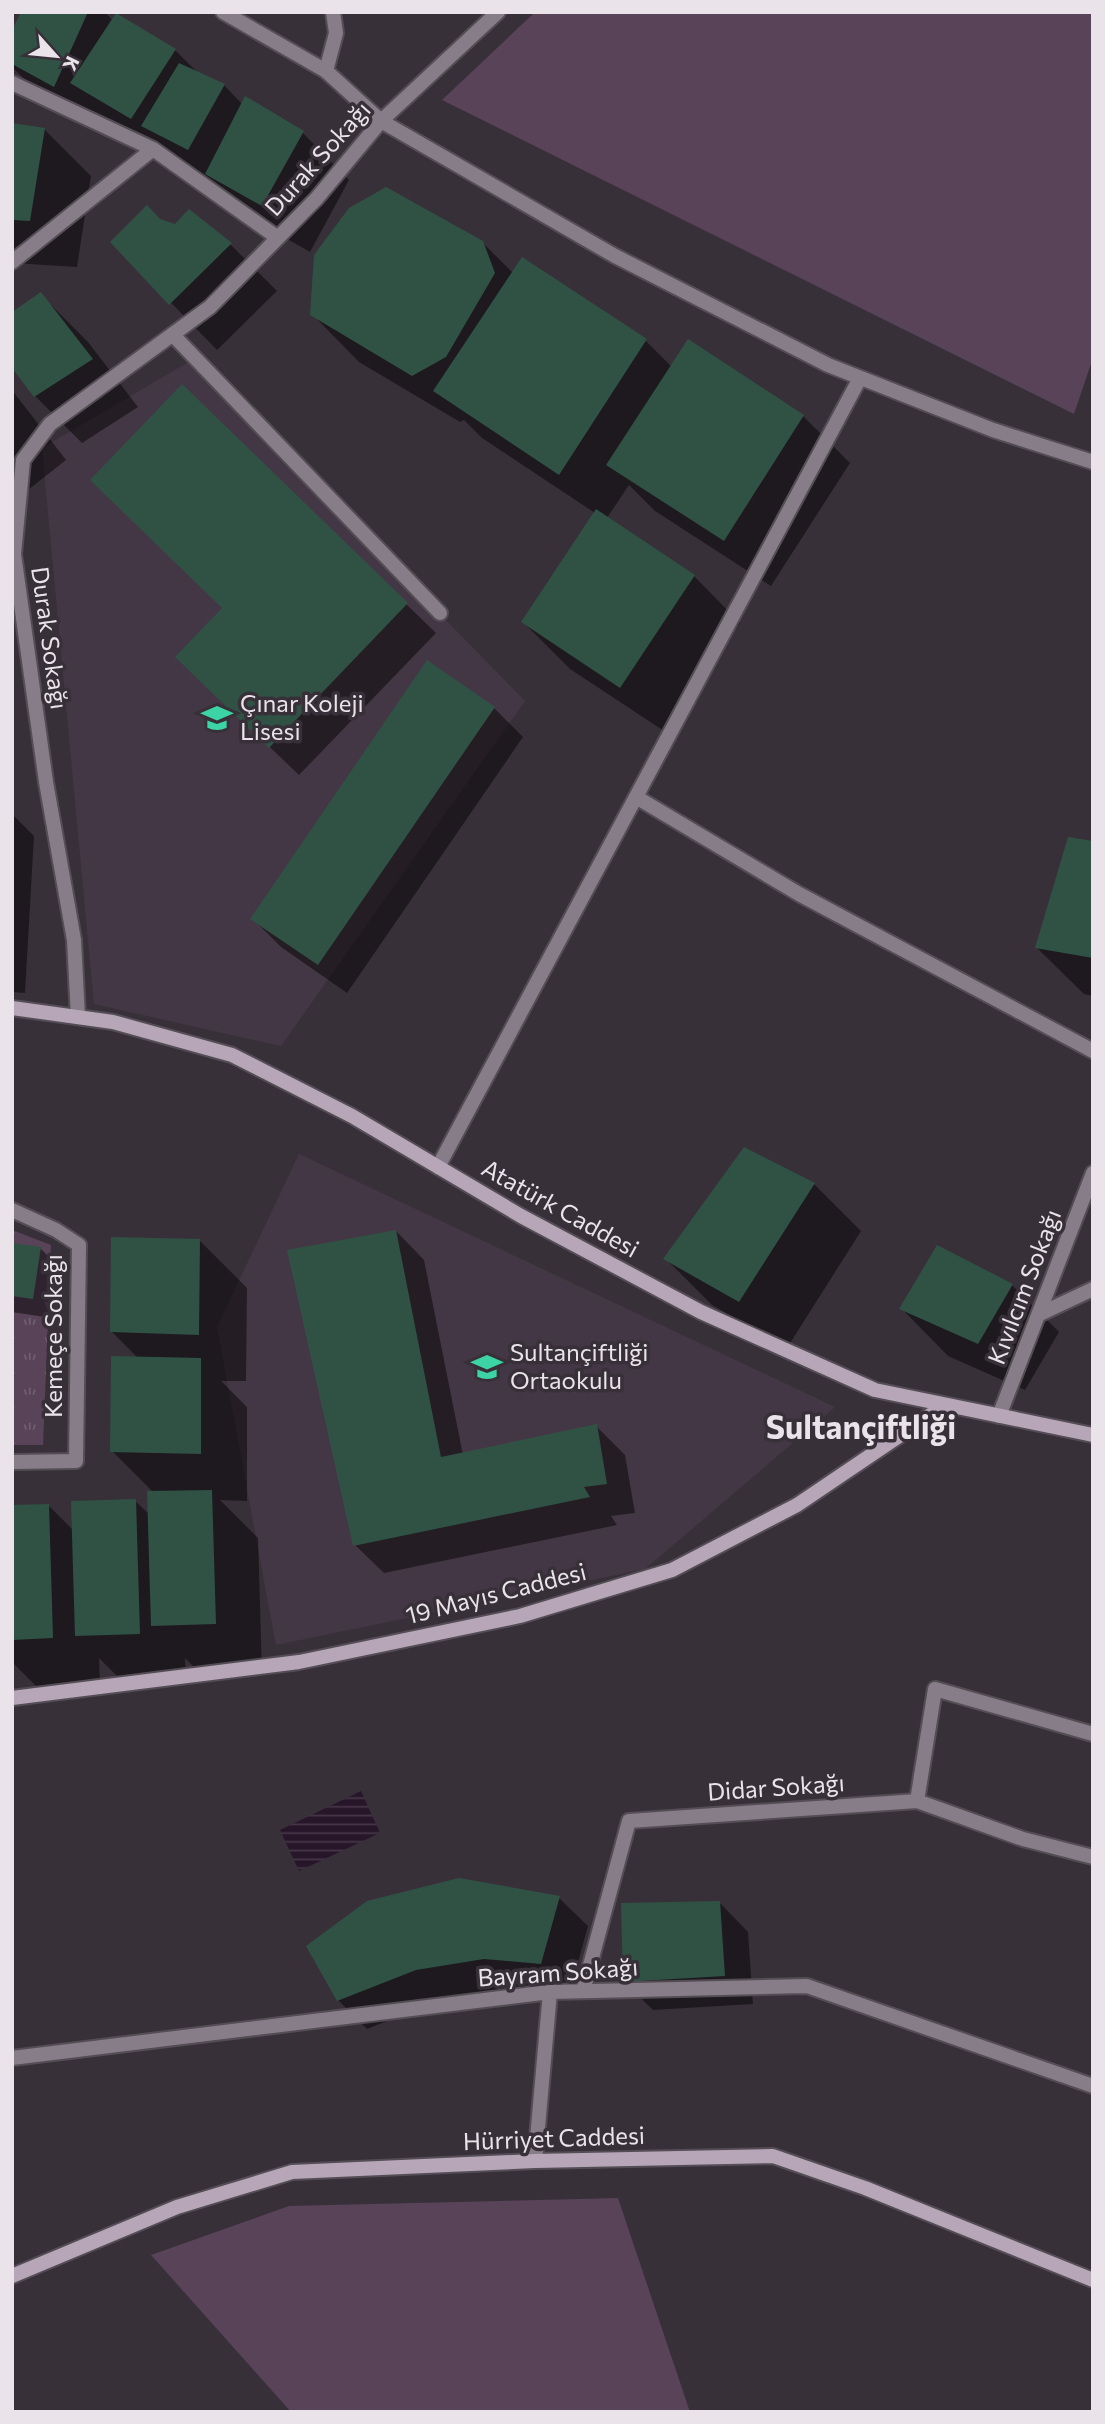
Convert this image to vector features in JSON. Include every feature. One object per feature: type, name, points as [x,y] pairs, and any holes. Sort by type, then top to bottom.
[{"type":"street","points":[[223,12],[326,71],[380,121],[615,256],[828,365],[993,430],[1093,462]]},
{"type":"street","points":[[326,71],[336,33],[333,12]]},
{"type":"street","name":"Durak Sokağı","points":[[78,1017],[74,940],[46,782],[14,554],[23,460],[50,424],[210,307],[317,198],[380,121],[498,12]]},
{"type":"street","points":[[12,83],[153,149],[278,237]]},
{"type":"street","points":[[15,257],[153,149]]},
{"type":"street","points":[[173,335],[440,613]]},
{"type":"street","points":[[438,1167],[860,378]]},
{"type":"street","points":[[636,797],[799,894],[1093,1051]]},
{"type":"street","name":"Atatürk Caddesi","points":[[12,1008],[113,1022],[232,1055],[352,1116],[521,1216],[701,1312],[875,1390],[1093,1435]]},
{"type":"street","name":"Kıvılcım Sokağı","points":[[999,1416],[1093,1173]]},
{"type":"street","name":"Kemeçe Sokağı","points":[[12,1210],[56,1230],[79,1245],[76,1461],[12,1462]]},
{"type":"street","points":[[1040,1314],[1093,1289]]},
{"type":"street","name":"19 Mayıs Caddesi","points":[[12,1698],[299,1662],[520,1616],[672,1570],[797,1505],[945,1405]]},
{"type":"street","points":[[917,1801],[935,1689],[1093,1734]]},
{"type":"street","name":"Didar Sokağı","points":[[583,1991],[629,1821],[917,1801],[1023,1839],[1093,1857]]},
{"type":"street","name":"Bayram Sokağı","points":[[12,2058],[550,1992],[807,1986],[1093,2086]]},
{"type":"street","points":[[536,2161],[550,1992]]},
{"type":"street","name":"Hürriyet Caddesi","points":[[12,2276],[177,2207],[292,2172],[536,2161],[773,2156],[864,2188],[1093,2280]]},
{"type":"shaded area","points":[[192,360],[525,701],[281,1046],[94,1004],[42,448]]},
{"type":"shaded area","name":"Sultançiftliği Ortaokulu","points":[[299,1154],[835,1407],[645,1569],[276,1645],[217,1327]]},
{"type":"shaded area","points":[[361,1791],[380,1833],[299,1871],[280,1830]]},
{"type":"green space","points":[[535,12],[1093,12],[1093,358],[1074,414],[442,100]]},
{"type":"green space","points":[[12,1230],[51,1245],[43,1445],[12,1445]]},
{"type":"green space","points":[[618,2198],[690,2412],[291,2412],[151,2255],[289,2206]]},
{"type":"building","points":[[21,12],[88,12],[54,87],[12,64],[12,30]]},
{"type":"building","points":[[116,13],[176,49],[131,119],[70,83]]},
{"type":"building","points":[[179,63],[225,84],[188,150],[141,126]]},
{"type":"building","points":[[245,96],[304,131],[262,206],[205,174]]},
{"type":"building","points":[[12,123],[45,128],[30,221],[12,220]]},
{"type":"building","points":[[386,187],[483,241],[495,273],[446,357],[412,376],[310,315],[314,255],[349,208]]},
{"type":"building","points":[[147,205],[160,219],[175,224],[189,209],[232,243],[169,305],[110,242]]},
{"type":"building","points":[[522,257],[647,339],[559,475],[433,391]]},
{"type":"building","points":[[41,292],[93,359],[34,397],[12,368],[12,312]]},
{"type":"building","points":[[688,339],[804,415],[724,541],[606,465]]},
{"type":"building","points":[[182,384],[408,603],[269,748],[175,657],[222,608],[90,480]]},
{"type":"building","points":[[596,509],[695,575],[620,688],[521,622]]},
{"type":"building","points":[[427,660],[495,707],[318,965],[250,919]]},
{"type":"building","points":[[1068,837],[1093,841],[1093,958],[1035,948]]},
{"type":"building","points":[[744,1147],[815,1183],[739,1302],[663,1259]]},
{"type":"building","points":[[396,1230],[441,1457],[597,1424],[607,1484],[584,1487],[590,1497],[353,1546],[287,1250]]},
{"type":"building","points":[[111,1237],[200,1239],[199,1335],[110,1332]]},
{"type":"building","points":[[12,1243],[41,1247],[33,1299],[12,1296]]},
{"type":"building","points":[[937,1245],[1013,1284],[978,1344],[899,1309]]},
{"type":"building","points":[[111,1356],[201,1358],[201,1454],[110,1452]]},
{"type":"building","points":[[212,1490],[216,1624],[151,1626],[147,1491]]},
{"type":"building","points":[[136,1499],[140,1634],[75,1636],[71,1501]]},
{"type":"building","points":[[49,1504],[53,1638],[12,1640],[12,1505]]},
{"type":"building","points":[[459,1878],[560,1896],[541,1964],[484,1959],[416,1970],[337,2001],[306,1946],[367,1901]]},
{"type":"building","points":[[720,1901],[725,1976],[623,1982],[621,1903]]},
{"type":"place","name":"Çınar Koleji Lisesi","points":[[217,718]]},
{"type":"place","name":"Sultançiftliği Ortaokulu","points":[[487,1367]]},
{"type":"district","name":"Sultançiftliği","points":[[861,1428]]}]
